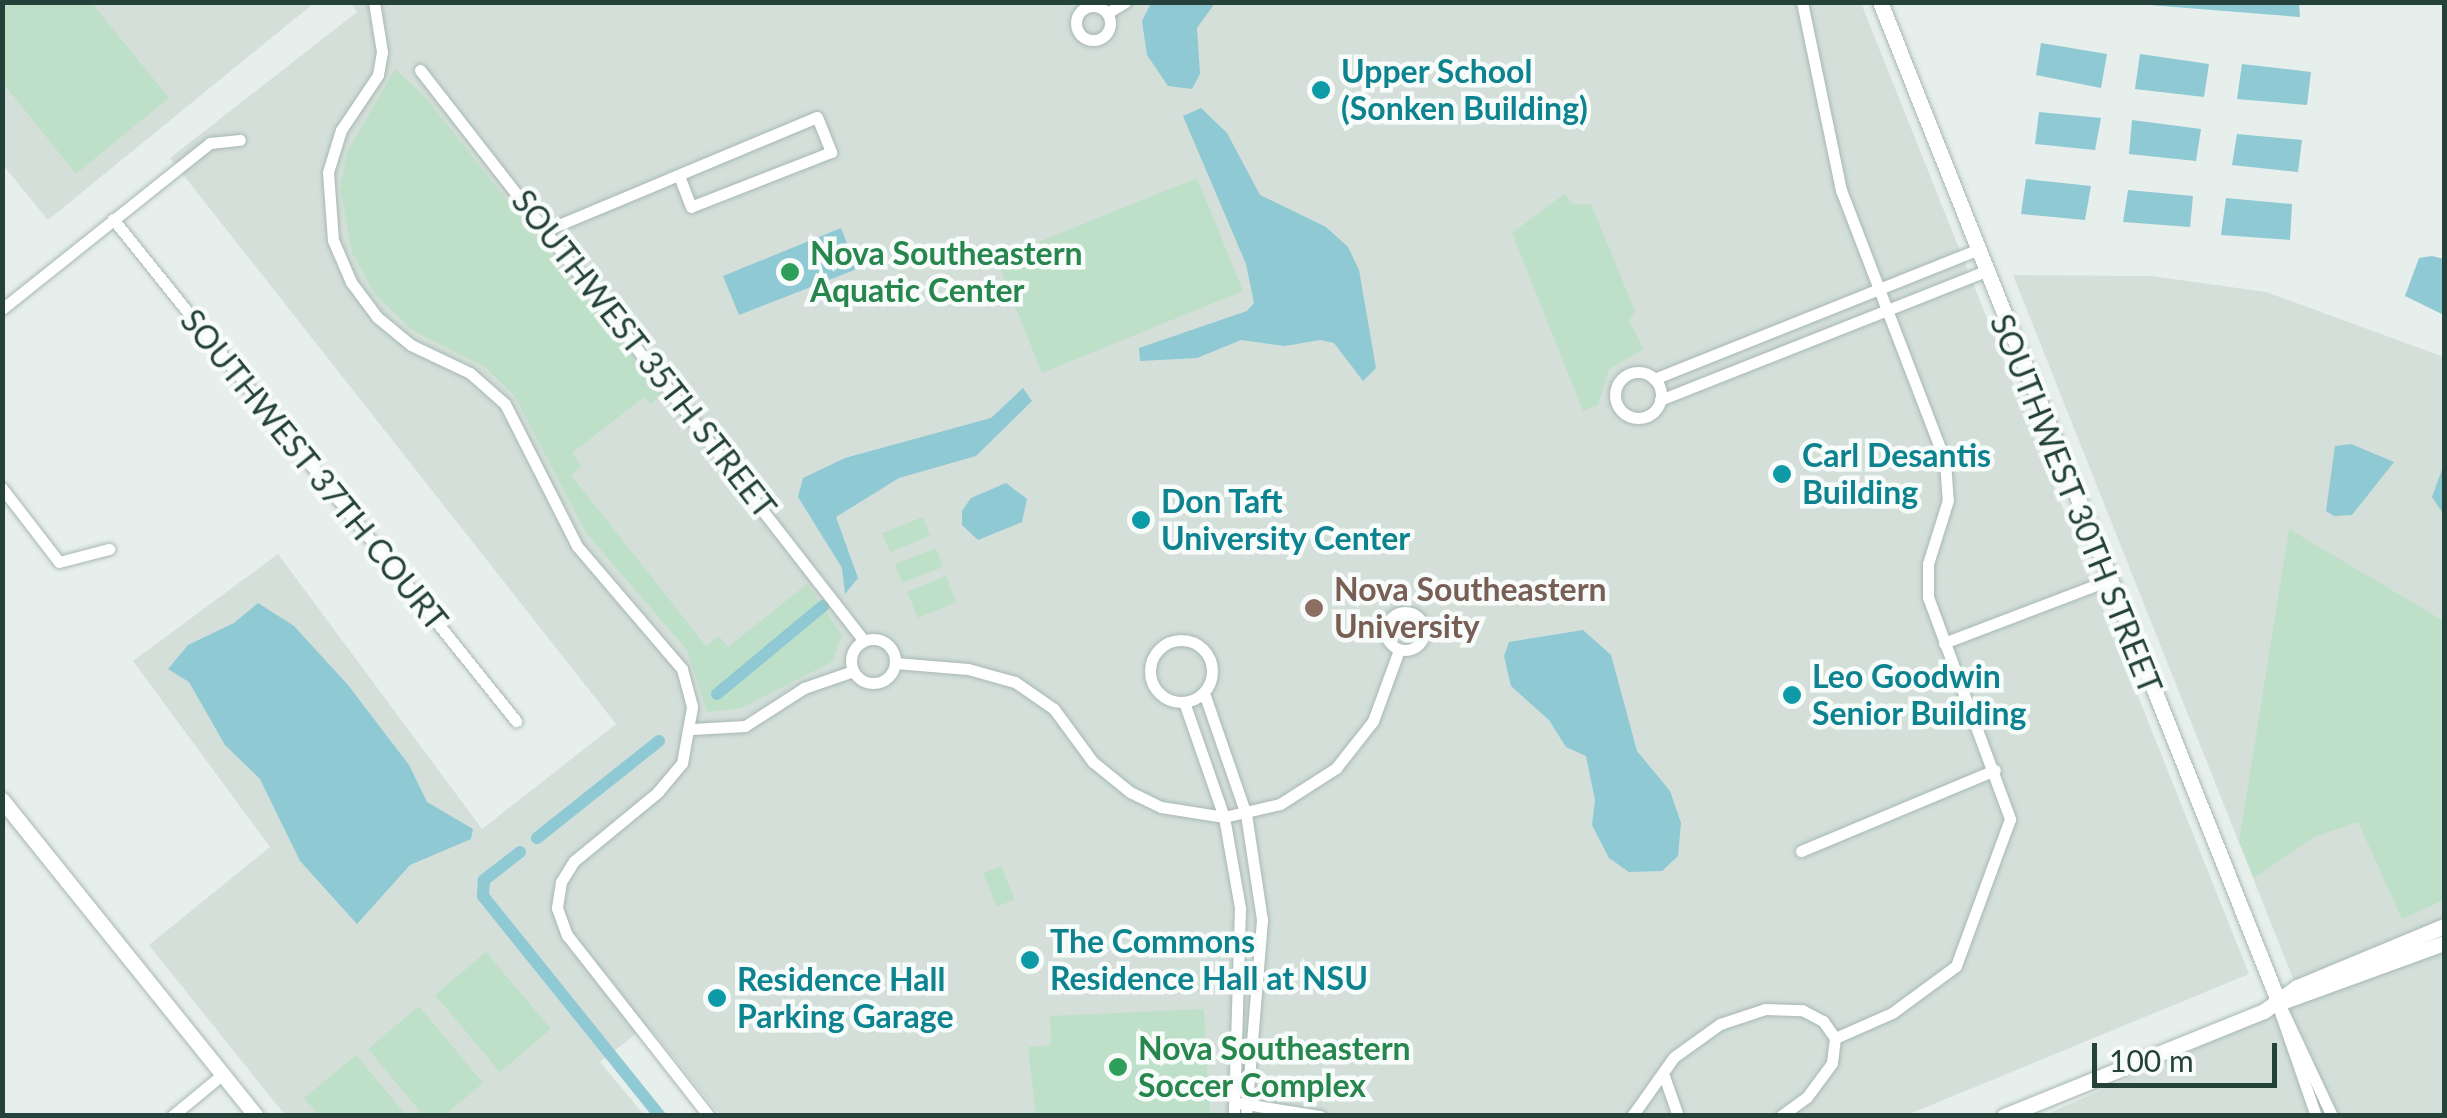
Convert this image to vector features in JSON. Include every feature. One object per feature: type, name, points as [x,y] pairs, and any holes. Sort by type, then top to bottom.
[{"type":"street","points":[[1107,14],[1125,2]]},
{"type":"street","name":"SOUTHWEST 30TH STREET","points":[[1880,2],[2106,581],[2279,1003]]},
{"type":"street","points":[[376,3],[380,22],[378,76],[342,130],[328,172],[328,217],[340,261],[362,300],[393,332],[470,374],[504,404],[577,546],[682,669],[692,729],[672,778],[574,860],[557,898],[568,936],[709,1116]]},
{"type":"street","points":[[1805,3],[1823,80],[1831,154],[1945,461],[1948,500],[1927,581],[1944,643],[1995,770],[2010,819],[2000,861],[1956,966],[1904,1006],[1835,1038]]},
{"type":"street","name":"SOUTHWEST 35TH STREET","points":[[420,70],[549,230],[864,640]]},
{"type":"street","points":[[549,230],[817,117],[830,152],[691,207],[679,176]]},
{"type":"street","points":[[2,309],[210,143],[240,140]]},
{"type":"street","name":"SOUTHWEST 37TH COURT","points":[[113,219],[516,720]]},
{"type":"street","points":[[1976,250],[1654,378],[1640,372],[1624,376],[1616,389],[1617,405],[1641,418],[1660,400],[1984,272]]},
{"type":"street","points":[[1654,378],[1660,400]]},
{"type":"street","points":[[2,488],[59,562],[109,549]]},
{"type":"street","points":[[1944,643],[2106,581]]},
{"type":"street","points":[[854,671],[854,650],[864,640],[886,643],[895,663]]},
{"type":"street","points":[[1168,643],[1196,643],[1209,657],[1212,676],[1204,693],[1184,702],[1165,698],[1150,674],[1154,656],[1168,643]]},
{"type":"street","points":[[895,663],[968,669],[1015,682],[1054,709],[1093,762],[1130,792],[1161,807],[1224,817],[1246,814],[1302,794],[1336,768],[1372,721],[1399,650]]},
{"type":"street","points":[[692,729],[744,726],[804,688],[854,671],[877,683],[895,663]]},
{"type":"street","points":[[1204,693],[1246,814],[1262,935],[1240,1110]]},
{"type":"street","points":[[1184,702],[1224,817],[1243,967],[1240,1110]]},
{"type":"street","points":[[1801,851],[1995,770]]},
{"type":"street","points":[[2,800],[256,1116]]},
{"type":"street","points":[[2279,1003],[2297,986],[2444,926]]},
{"type":"street","points":[[2004,1116],[2279,1003],[2444,943]]},
{"type":"street","points":[[2279,1003],[2282,1031],[2316,1116]]},
{"type":"street","points":[[2279,1003],[2332,1116]]},
{"type":"street","points":[[1632,1116],[1690,1044],[1720,1024],[1765,1009],[1802,1010],[1823,1021],[1835,1038],[1832,1063],[1785,1115]]},
{"type":"street","points":[[172,1116],[223,1074]]},
{"type":"street","points":[[1664,1076],[1666,1096],[1678,1116]]},
{"type":"street","points":[[1240,1110],[1320,1116]]},
{"type":"shaded area","points":[[2,3],[314,3],[48,220],[3,165]]},
{"type":"shaded area","name":"Nova Southeastern University","points":[[351,3],[1861,3],[2249,974],[1907,1115],[720,1115],[647,1025],[600,1062],[644,1115],[285,1115],[149,945],[270,847],[133,661],[278,554],[482,829],[616,724],[170,158],[357,12]]},
{"type":"shaded area","points":[[2013,275],[2151,276],[2266,292],[2444,357],[2444,1115],[2045,1115],[2302,1001]]},
{"type":"green space","points":[[2,3],[92,3],[169,98],[76,174],[3,83]]},
{"type":"green space","points":[[395,69],[426,98],[662,395],[651,404],[644,397],[572,453],[581,466],[571,475],[706,646],[719,636],[728,647],[807,584],[842,635],[832,662],[741,708],[707,712],[687,650],[586,533],[514,395],[485,367],[412,330],[375,294],[352,253],[340,189],[347,152]]},
{"type":"green space","points":[[1197,178],[1243,291],[1042,373],[996,259]]},
{"type":"green space","points":[[1564,194],[1573,204],[1591,204],[1635,311],[1629,321],[1644,349],[1609,369],[1598,405],[1583,411],[1512,233]]},
{"type":"green space","points":[[923,517],[930,536],[890,552],[882,533]]},
{"type":"green space","points":[[2289,529],[2444,621],[2444,900],[2402,919],[2358,822],[2314,837],[2254,878],[2239,842]]},
{"type":"green space","points":[[936,548],[943,567],[902,583],[895,564]]},
{"type":"green space","points":[[946,576],[956,602],[918,618],[907,592]]},
{"type":"green space","points":[[1001,866],[1015,899],[997,907],[983,873]]},
{"type":"green space","points":[[486,952],[551,1029],[500,1072],[435,995]]},
{"type":"green space","points":[[419,1006],[483,1083],[445,1115],[423,1115],[368,1049]]},
{"type":"green space","name":"Nova Southeastern Soccer Complex","points":[[1204,1009],[1210,1115],[1036,1115],[1028,1047],[1051,1045],[1050,1016]]},
{"type":"green space","points":[[356,1055],[406,1115],[319,1115],[304,1098]]},
{"type":"water","points":[[1151,3],[1215,3],[1197,28],[1200,74],[1192,89],[1168,86],[1147,55],[1142,21]]},
{"type":"water","points":[[2124,3],[2299,3],[2300,17]]},
{"type":"water","points":[[2041,43],[2107,54],[2101,88],[2036,75]]},
{"type":"water","points":[[2140,54],[2209,64],[2204,97],[2135,89]]},
{"type":"water","points":[[2242,64],[2311,72],[2307,105],[2237,99]]},
{"type":"water","points":[[1201,108],[1227,133],[1260,195],[1326,227],[1348,247],[1359,270],[1376,368],[1363,381],[1334,343],[1320,340],[1285,346],[1241,340],[1197,358],[1140,361],[1139,348],[1247,311],[1254,303],[1246,264],[1183,116]]},
{"type":"water","points":[[2039,112],[2101,118],[2095,150],[2035,144]]},
{"type":"water","points":[[2132,120],[2201,129],[2196,161],[2129,154]]},
{"type":"water","points":[[2237,134],[2302,140],[2298,172],[2232,165]]},
{"type":"water","points":[[2026,179],[2091,186],[2085,220],[2021,214]]},
{"type":"water","points":[[2128,190],[2193,196],[2190,227],[2123,222]]},
{"type":"water","points":[[2226,198],[2292,204],[2290,240],[2221,235]]},
{"type":"water","name":"Nova Southeastern Aquatic Center","points":[[841,228],[857,269],[739,315],[723,276]]},
{"type":"water","points":[[2419,258],[2444,259],[2444,315],[2405,296]]},
{"type":"water","points":[[1023,388],[1032,401],[976,456],[899,478],[836,517],[858,578],[845,594],[842,568],[798,497],[803,478],[845,458],[991,418]]},
{"type":"water","points":[[2351,444],[2394,462],[2352,515],[2334,516],[2326,511],[2335,446]]},
{"type":"water","points":[[2444,464],[2444,515],[2432,497]]},
{"type":"water","points":[[1006,483],[1027,499],[1022,522],[978,540],[962,525],[962,511],[971,498]]},
{"type":"water","points":[[258,603],[294,626],[348,685],[409,765],[427,802],[473,829],[471,839],[410,865],[357,924],[300,861],[260,779],[225,745],[189,682],[168,669],[188,645],[234,623]]},
{"type":"water","points":[[1583,630],[1611,655],[1637,751],[1670,791],[1681,823],[1678,856],[1662,871],[1629,872],[1609,858],[1592,825],[1595,800],[1586,756],[1566,747],[1549,720],[1511,686],[1504,656],[1509,642]]},
{"type":"waterway","points":[[717,694],[823,606]]},
{"type":"waterway","points":[[537,838],[659,741]]},
{"type":"waterway","points":[[520,852],[484,880],[483,896],[660,1116]]},
{"type":"place","name":"Upper School (Sonken Building)","points":[[1321,90]]},
{"type":"place","name":"Nova Southeastern Aquatic Center","points":[[790,272]]},
{"type":"place","name":"Carl Desantis Building","points":[[1782,474]]},
{"type":"place","name":"Don Taft University Center","points":[[1141,520]]},
{"type":"place","name":"Nova Southeastern University","points":[[1314,608]]},
{"type":"place","name":"Leo Goodwin Senior Building","points":[[1792,695]]},
{"type":"place","name":"The Commons Residence Hall at NSU","points":[[1030,960]]},
{"type":"place","name":"Residence Hall Parking Garage","points":[[717,998]]},
{"type":"place","name":"Nova Southeastern Soccer Complex","points":[[1118,1067]]}]
